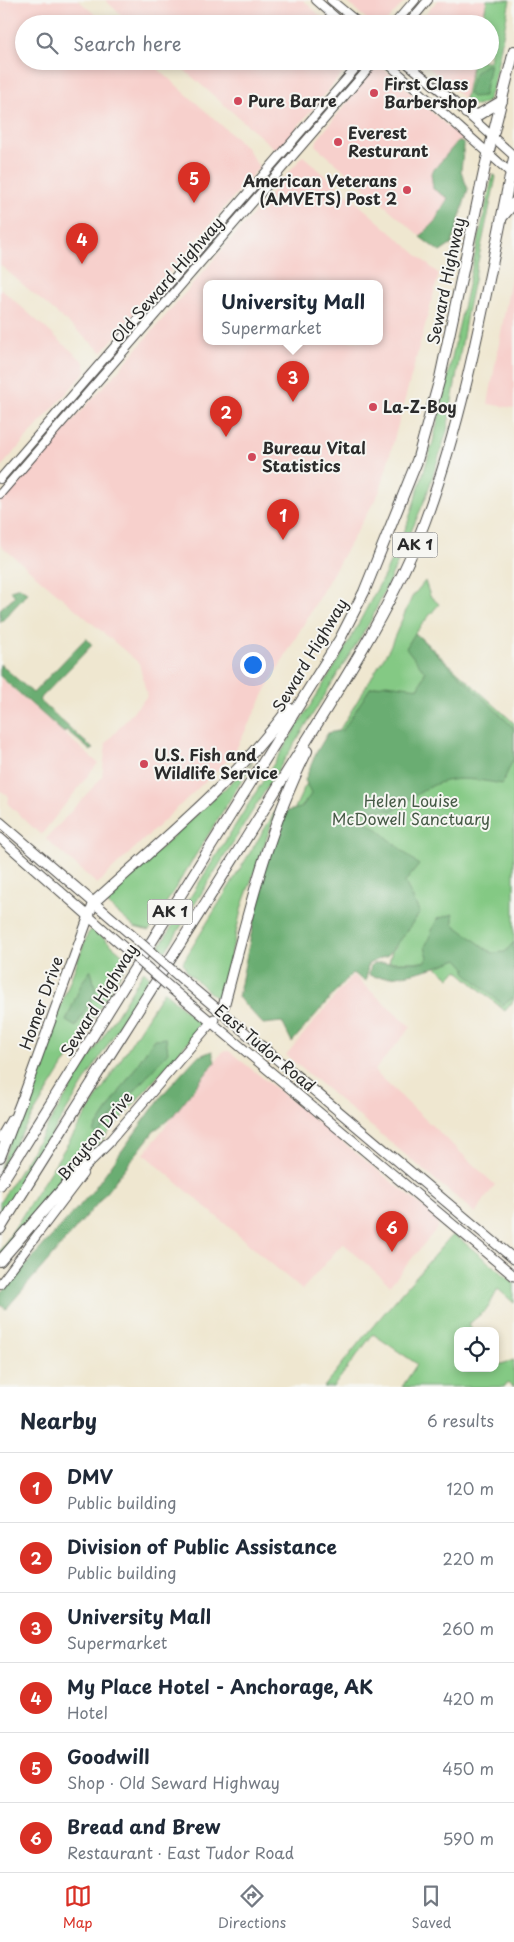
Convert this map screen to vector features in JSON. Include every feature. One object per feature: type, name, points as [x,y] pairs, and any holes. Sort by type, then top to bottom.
[{"type":"highway","name":"Seward Highway","points":[[0,1185],[340,639],[364,592],[417,461],[440,378],[514,51]]},
{"type":"highway","points":[[466,112],[478,114],[502,101]]},
{"type":"highway","name":"AK 1","points":[[0,1229],[337,691],[402,576],[425,521],[464,388],[512,174],[514,157]]},
{"type":"highway","points":[[501,219],[514,203]]},
{"type":"highway","points":[[94,902],[230,780],[267,738],[340,639]]},
{"type":"highway","points":[[220,1012],[224,1005],[265,853],[296,773],[337,691]]},
{"type":"highway","points":[[0,1157],[22,1100]]},
{"type":"highway","points":[[0,1260],[45,1208],[109,1142]]},
{"type":"main road","points":[[316,0],[333,15]]},
{"type":"main road","points":[[331,0],[349,15]]},
{"type":"main road","points":[[402,15],[415,0]]},
{"type":"main road","points":[[416,15],[428,0]]},
{"type":"main road","name":"Old Seward Highway","points":[[0,479],[354,70]]},
{"type":"main road","name":"Old Seward Highway","points":[[0,494],[367,70]]},
{"type":"main road","points":[[395,70],[512,174]]},
{"type":"main road","points":[[415,70],[466,112],[514,157]]},
{"type":"main road","points":[[254,201],[275,171],[277,160]]},
{"type":"main road","name":"East Tudor Road","points":[[0,822],[220,1012],[514,1259]]},
{"type":"main road","name":"East Tudor Road","points":[[0,838],[211,1023],[514,1276]]},
{"type":"main road","name":"Homer Drive","points":[[0,1138],[22,1100],[94,902]]},
{"type":"main road","name":"Brayton Drive","points":[[0,1284],[109,1142],[220,1012]]},
{"type":"shaded area","points":[[0,0],[78,0],[96,15],[15,15],[15,70],[159,70],[245,146],[259,167],[102,352],[0,265]]},
{"type":"shaded area","points":[[105,0],[303,0],[319,15],[121,15]]},
{"type":"shaded area","points":[[345,0],[406,0],[392,15],[362,15]]},
{"type":"shaded area","points":[[438,0],[488,0],[485,15],[425,15]]},
{"type":"shaded area","points":[[184,70],[345,70],[277,151]]},
{"type":"shaded area","points":[[373,70],[385,70],[462,139],[453,196],[428,243],[316,146],[317,140]]},
{"type":"shaded area","points":[[431,70],[472,70],[465,99]]},
{"type":"shaded area","points":[[303,156],[439,274],[380,491],[268,686],[233,755],[97,884],[46,839],[102,777],[106,743],[147,696],[139,663],[0,545],[0,501],[124,364]]},
{"type":"shaded area","points":[[514,261],[514,408],[488,404]]},
{"type":"shaded area","points":[[0,288],[84,362],[86,371],[0,468]]},
{"type":"shaded area","points":[[0,678],[98,763],[41,835],[8,804],[9,797],[0,790]]},
{"type":"shaded area","points":[[353,975],[411,1027],[374,1071],[495,1185],[475,1213],[286,1055]]},
{"type":"shaded area","points":[[223,1051],[229,1051],[437,1218],[438,1227],[390,1285],[343,1243],[302,1290],[144,1154]]},
{"type":"green space","points":[[487,0],[510,0],[499,56],[499,15],[484,15]]},
{"type":"green space","points":[[471,70],[496,70],[493,87],[487,102],[477,106],[467,104],[465,99]]},
{"type":"green space","points":[[479,70],[489,70],[484,96],[472,97],[468,94],[476,72]]},
{"type":"green space","points":[[458,141],[464,143],[461,171],[468,189],[452,244],[440,252],[420,237],[435,221],[448,198],[433,189],[431,173]]},
{"type":"green space","points":[[493,174],[496,177],[467,313],[447,431],[426,497],[370,622],[165,952],[159,947],[340,658],[384,576],[407,525],[433,442]]},
{"type":"green space","name":"Helen Louise McDowell Sanctuary","points":[[425,581],[430,596],[439,604],[415,633],[514,723],[514,1000],[505,1011],[457,970],[450,978],[427,959],[424,962],[389,962],[392,951],[397,945],[282,837],[304,788],[389,649],[412,597]]},
{"type":"green space","points":[[20,587],[28,593],[0,623],[0,609],[15,596],[10,590]]},
{"type":"green space","points":[[415,633],[514,728],[514,758],[502,784],[469,779],[444,781],[422,791],[394,811],[376,809],[360,814],[360,819],[374,826],[419,865],[405,882],[420,913],[388,955],[368,964],[366,981],[352,973],[292,1042],[282,1022],[263,1024],[238,997],[267,859],[287,811],[301,808],[311,794],[305,780],[316,753],[328,733],[343,730],[370,688],[386,684],[419,688],[425,672],[406,648]]},
{"type":"green space","points":[[86,638],[92,645],[39,700],[93,749],[91,751],[66,730],[64,733],[0,676],[0,664],[33,693]]},
{"type":"green space","points":[[253,762],[149,931],[134,927],[104,901]]},
{"type":"green space","points":[[278,807],[242,906],[222,995],[218,1000],[187,972],[183,962]]},
{"type":"green space","points":[[453,914],[453,924],[492,953],[505,952],[514,942],[514,997],[503,1005],[465,972],[466,968],[458,959],[426,970],[400,976],[377,977],[369,975],[371,965],[376,963],[424,962],[428,957],[425,947],[437,919]]},
{"type":"green space","points":[[93,929],[129,960],[0,1168],[88,933]]},
{"type":"green space","points":[[91,970],[96,991],[76,1027],[66,1021],[82,982]]},
{"type":"green space","points":[[144,971],[150,977],[0,1217],[0,1202]]},
{"type":"green space","points":[[164,991],[202,1026],[2,1254],[0,1251]]},
{"type":"green space","points":[[166,1038],[168,1052],[97,1135],[93,1132],[154,1039]]},
{"type":"green space","points":[[212,1051],[215,1062],[172,1117],[155,1130],[97,1204],[6,1309],[0,1305],[0,1293],[91,1193],[164,1093],[197,1057]]},
{"type":"green space","points":[[455,1235],[514,1283],[514,1303],[498,1289],[488,1308],[469,1324],[471,1327],[454,1327],[454,1372],[499,1372],[499,1365],[514,1360],[514,1387],[507,1383],[504,1387],[402,1387],[417,1364],[373,1334],[333,1387],[324,1387],[361,1340],[450,1237]]},
{"type":"place","name":"First Class Barbershop","points":[[374,93]]},
{"type":"place","name":"Pure Barre","points":[[238,101]]},
{"type":"place","name":"Everest Resturant","points":[[338,142]]},
{"type":"place","name":"American Veterans (AMVETS) Post 2","points":[[407,190]]},
{"type":"place","name":"Goodwill","points":[[194,203]]},
{"type":"place","name":"My Place Hotel - Anchorage, AK","points":[[82,264]]},
{"type":"place","name":"University Mall","points":[[293,402]]},
{"type":"place","name":"La-Z-Boy","points":[[373,407]]},
{"type":"place","name":"Division of Public Assistance","points":[[226,437]]},
{"type":"place","name":"Bureau Vital Statistics","points":[[252,457]]},
{"type":"place","name":"DMV","points":[[283,540]]},
{"type":"place","name":"U.S. Fish and Wildlife Service","points":[[144,764]]},
{"type":"place","name":"Bread and Brew","points":[[392,1252]]}]
